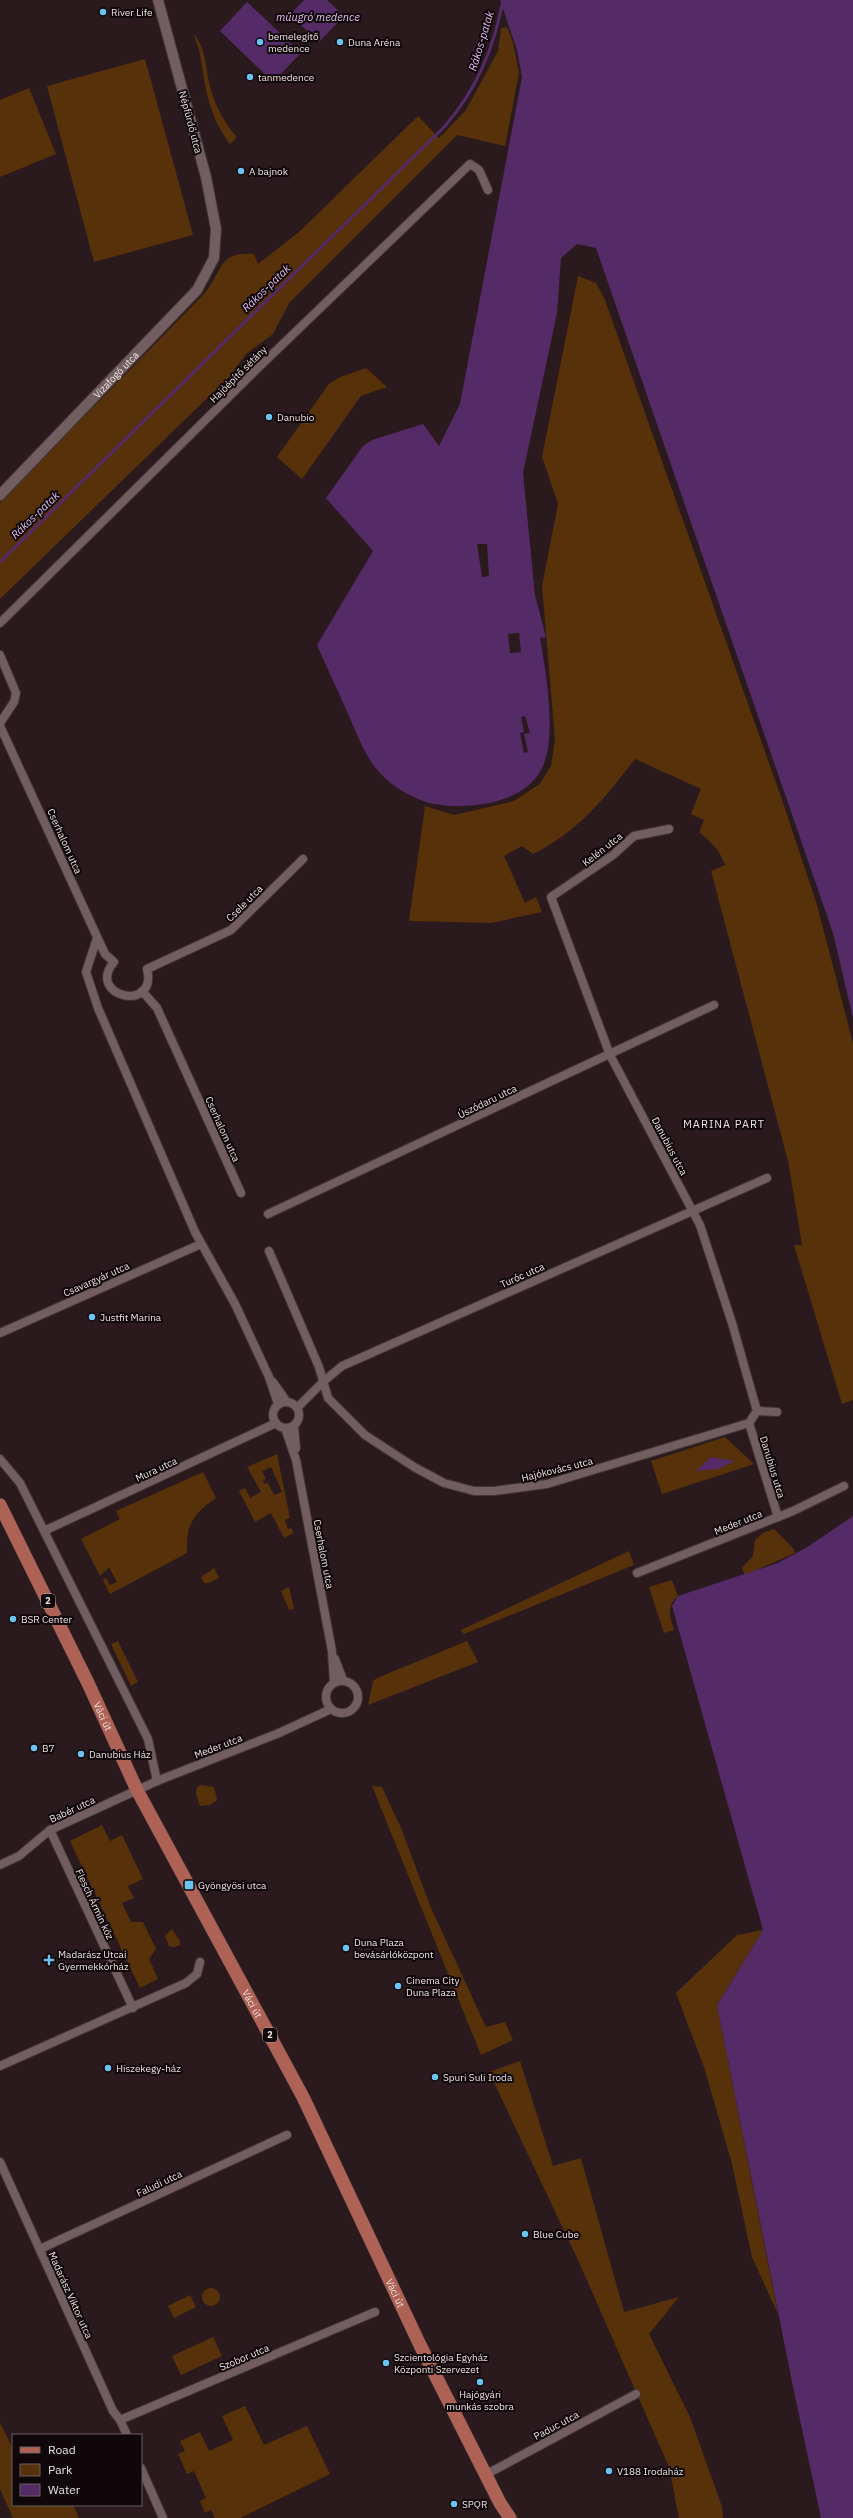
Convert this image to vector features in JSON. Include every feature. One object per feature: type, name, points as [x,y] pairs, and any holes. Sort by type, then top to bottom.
[{"type":"main road","name":"Váci út","points":[[0,1505],[88,1683],[137,1790],[303,2096],[420,2345],[485,2475],[510,2518]]},
{"type":"main road","name":"Váci út","points":[[500,2503],[504,2518]]},
{"type":"street","name":"Népfürdő utca","points":[[158,0],[206,177],[215,220],[217,245]]},
{"type":"street","name":"Hajóépítő sétány","points":[[0,623],[265,361],[470,164],[479,170],[488,190]]},
{"type":"street","name":"Vizafogó utca","points":[[0,495],[197,290],[210,269],[217,245]]},
{"type":"street","points":[[0,655],[16,693],[14,702],[0,725]]},
{"type":"street","name":"Cserhalom utca","points":[[0,725],[104,954],[114,962],[108,971],[108,982],[111,988],[120,995],[131,997],[142,991],[157,1008],[241,1193]]},
{"type":"street","name":"Kelén utca","points":[[551,897],[613,855],[634,836],[670,829]]},
{"type":"street","name":"Csele utca","points":[[142,991],[148,981],[147,969],[230,930],[303,859]]},
{"type":"street","name":"Danubius utca","points":[[551,897],[610,1055],[700,1225],[732,1323],[757,1411]]},
{"type":"street","points":[[97,938],[86,972],[98,1008],[201,1244],[235,1304],[268,1377],[278,1404],[273,1416],[276,1423],[285,1428],[294,1426],[298,1420],[297,1408],[287,1402],[268,1377]]},
{"type":"street","name":"Úszódaru utca","points":[[268,1214],[714,1005]]},
{"type":"street","name":"Turóc utca","points":[[297,1408],[324,1380],[342,1366],[767,1178]]},
{"type":"street","name":"Csavargyár utca","points":[[0,1333],[201,1244]]},
{"type":"street","points":[[269,1251],[324,1380]]},
{"type":"street","name":"Hajókovács utca","points":[[324,1380],[328,1398],[365,1435],[422,1472],[444,1483],[474,1491],[515,1490],[548,1484],[749,1424]]},
{"type":"street","points":[[278,1404],[287,1402]]},
{"type":"street","points":[[749,1424],[757,1411],[777,1412]]},
{"type":"street","name":"Mura utca","points":[[44,1531],[276,1423]]},
{"type":"street","name":"Danubius utca","points":[[749,1424],[778,1517]]},
{"type":"street","name":"Cserhalom utca","points":[[294,1426],[296,1460],[332,1651],[334,1682]]},
{"type":"street","name":"Cserhalom utca","points":[[285,1428],[296,1460]]},
{"type":"street","points":[[0,1458],[20,1483],[148,1739],[158,1781]]},
{"type":"street","name":"Meder utca","points":[[637,1574],[778,1517],[844,1486]]},
{"type":"street","name":"Cserhalom utca","points":[[332,1651],[343,1680]]},
{"type":"street","points":[[343,1680],[356,1687],[358,1701],[348,1712],[342,1713],[329,1706],[327,1689],[334,1682],[343,1680]]},
{"type":"street","name":"Meder utca","points":[[137,1790],[279,1733],[329,1706]]},
{"type":"street","name":"Babér utca","points":[[0,1865],[19,1856],[50,1830],[137,1790]]},
{"type":"street","name":"Flesch Ármin köz","points":[[50,1830],[133,2008]]},
{"type":"street","points":[[0,2066],[133,2008],[186,1983],[197,1974],[200,1962]]},
{"type":"street","name":"Faludi utca","points":[[40,2250],[287,2135]]},
{"type":"street","name":"Madarász Viktor utca","points":[[0,2162],[113,2411],[120,2420],[127,2434]]},
{"type":"street","name":"Szobor utca","points":[[120,2420],[375,2312]]},
{"type":"street","name":"Paduc utca","points":[[485,2475],[636,2394]]},
{"type":"street","points":[[142,2470],[163,2518]]},
{"type":"green space","points":[[507,27],[513,42],[519,73],[505,146],[457,135],[289,303],[273,334],[246,354],[230,376],[0,599],[0,502],[203,295],[210,286],[222,264],[227,259],[242,254],[254,254],[258,264],[299,232],[418,116],[439,138],[466,110],[498,51],[501,28]]},
{"type":"green space","points":[[194,34],[202,50],[215,102],[222,117],[237,137],[230,144],[217,123],[209,101]]},
{"type":"green space","points":[[145,59],[193,235],[94,262],[47,86]]},
{"type":"green space","points":[[29,88],[56,154],[0,177],[0,100]]},
{"type":"green space","points":[[578,276],[596,283],[605,300],[781,797],[817,905],[853,1043],[853,1400],[842,1404],[794,1245],[802,1245],[788,1161],[711,871],[725,865],[721,855],[715,847],[699,832],[704,820],[691,814],[701,789],[635,759],[590,813],[564,835],[533,854],[522,846],[504,856],[525,903],[536,897],[542,912],[491,923],[409,921],[425,806],[454,815],[514,801],[540,784],[551,766],[555,740],[542,586],[558,504],[542,457]]},
{"type":"green space","points":[[366,368],[387,387],[361,396],[302,479],[277,457],[329,384],[338,378]]},
{"type":"green space","points":[[725,1437],[754,1464],[662,1494],[651,1461]]},
{"type":"green space","points":[[277,1454],[290,1518],[285,1520],[288,1529],[292,1528],[293,1533],[284,1538],[271,1513],[255,1522],[239,1491],[245,1488],[250,1498],[261,1492],[247,1467]],"holes":[[[271,1467],[282,1492],[274,1495],[268,1483],[264,1484],[263,1480],[266,1479],[262,1471]]]},
{"type":"green space","points":[[203,1472],[216,1498],[202,1509],[192,1521],[188,1534],[187,1553],[110,1594],[103,1580],[106,1578],[110,1585],[117,1582],[109,1567],[100,1576],[81,1539],[120,1519],[116,1511]]},
{"type":"green space","points":[[774,1529],[793,1548],[795,1553],[745,1575],[742,1568],[753,1556],[755,1540],[763,1533]]},
{"type":"green space","points":[[629,1551],[634,1565],[464,1634],[461,1630]]},
{"type":"green space","points":[[214,1568],[219,1578],[209,1583],[204,1583],[201,1577]]},
{"type":"green space","points":[[672,1580],[678,1596],[670,1608],[670,1616],[674,1630],[664,1633],[649,1587]]},
{"type":"green space","points":[[289,1587],[294,1609],[289,1610],[281,1591]]},
{"type":"green space","points":[[118,1641],[138,1682],[131,1686],[111,1644]]},
{"type":"green space","points":[[467,1641],[478,1662],[368,1705],[373,1681],[377,1678]]},
{"type":"green space","points":[[202,1785],[214,1787],[217,1800],[210,1805],[200,1806],[196,1794],[197,1787]]},
{"type":"green space","points":[[372,1786],[382,1787],[401,1828],[431,1908],[486,2027],[505,2022],[513,2040],[481,2055]]},
{"type":"green space","points":[[102,1825],[110,1841],[122,1835],[143,1879],[128,1886],[134,1898],[122,1903],[131,1922],[143,1922],[156,1949],[149,1959],[158,1979],[140,1988],[70,1841]]},
{"type":"green space","points":[[172,1929],[180,1941],[180,1945],[174,1947],[169,1946],[165,1936]]},
{"type":"green space","points":[[763,1930],[717,2005],[778,2314],[752,2257],[732,2164],[704,2067],[676,1993],[737,1935]]},
{"type":"green space","points":[[520,2061],[553,2166],[581,2158],[624,2312],[679,2297],[649,2334],[690,2417],[722,2507],[723,2518],[679,2518],[669,2467],[578,2260],[489,2072]]},
{"type":"green space","points":[[211,2288],[217,2291],[220,2297],[217,2303],[211,2306],[205,2303],[202,2297],[205,2291]]},
{"type":"green space","points":[[190,2295],[196,2307],[174,2318],[168,2306]]},
{"type":"green space","points":[[213,2337],[222,2356],[181,2375],[172,2356]]},
{"type":"green space","points":[[245,2406],[264,2445],[307,2426],[330,2474],[240,2518],[215,2518],[211,2510],[205,2513],[200,2501],[206,2498],[194,2471],[187,2474],[178,2454],[185,2451],[180,2441],[200,2432],[209,2451],[233,2440],[222,2416]]},
{"type":"green space","points":[[0,2423],[12,2447],[12,2506],[73,2506],[79,2518],[13,2518],[0,2489]]},
{"type":"water","name":"műugró medence","points":[[304,0],[327,0],[344,16],[319,42],[290,15]]},
{"type":"water","points":[[500,0],[853,0],[853,1018],[833,933],[596,248],[577,244],[561,258],[557,313],[523,473],[535,595],[546,637],[540,638],[545,669],[550,724],[549,742],[546,757],[541,770],[532,782],[521,791],[507,798],[491,803],[458,806],[443,805],[422,801],[409,795],[385,778],[370,760],[358,737],[317,645],[373,551],[326,498],[363,446],[372,440],[423,424],[439,446],[460,404],[522,77],[517,50]]},
{"type":"water","name":"bemelegítő medence","points":[[247,2],[301,53],[273,82],[220,31]]},
{"type":"water","points":[[711,1457],[735,1461],[718,1469],[696,1471]]},
{"type":"water","points":[[853,1516],[853,2518],[821,2518],[792,2382],[717,2005],[763,1930],[672,1606],[678,1596],[778,1563],[809,1546]]},
{"type":"pier","points":[[477,544],[487,544],[489,576],[482,577]]},
{"type":"pier","points":[[519,633],[521,652],[510,653],[508,634]]},
{"type":"pier","points":[[525,716],[530,733],[524,734],[528,752],[524,753],[520,733],[524,732],[521,717]]},
{"type":"waterway","name":"Rákos-patak","points":[[0,562],[445,126],[466,97],[483,67],[495,35],[503,0]]},
{"type":"place","name":"River Life","points":[[103,12]]},
{"type":"place","name":"bemelegítő medence","points":[[260,42]]},
{"type":"place","name":"Duna Aréna","points":[[340,42]]},
{"type":"place","name":"tanmedence","points":[[250,77]]},
{"type":"place","name":"A bajnok","points":[[241,171]]},
{"type":"place","name":"Danubio","points":[[269,417]]},
{"type":"place","name":"Justfit Marina","points":[[92,1317]]},
{"type":"place","name":"BSR Center","points":[[13,1619]]},
{"type":"place","name":"B7","points":[[34,1748]]},
{"type":"place","name":"Danubius Ház","points":[[81,1754]]},
{"type":"place","name":"Gyöngyösi utca","points":[[189,1885]]},
{"type":"place","name":"Duna Plaza bevásárlóközpont","points":[[346,1948]]},
{"type":"place","name":"Madarász Utcai Gyermekkórház","points":[[49,1960]]},
{"type":"place","name":"Cinema City Duna Plaza","points":[[398,1986]]},
{"type":"place","name":"Hiszekegy-ház","points":[[108,2068]]},
{"type":"place","name":"Spuri Suli Iroda","points":[[435,2077]]},
{"type":"place","name":"Blue Cube","points":[[525,2234]]},
{"type":"place","name":"Szcientológia Egyház Központi Szervezet","points":[[386,2363]]},
{"type":"place","name":"Hajógyári munkás szobra","points":[[480,2382]]},
{"type":"place","name":"V188 Irodaház","points":[[609,2471]]},
{"type":"place","name":"SPQR","points":[[454,2504]]},
{"type":"district","name":"MARINA PART","points":[[724,1124]]}]
